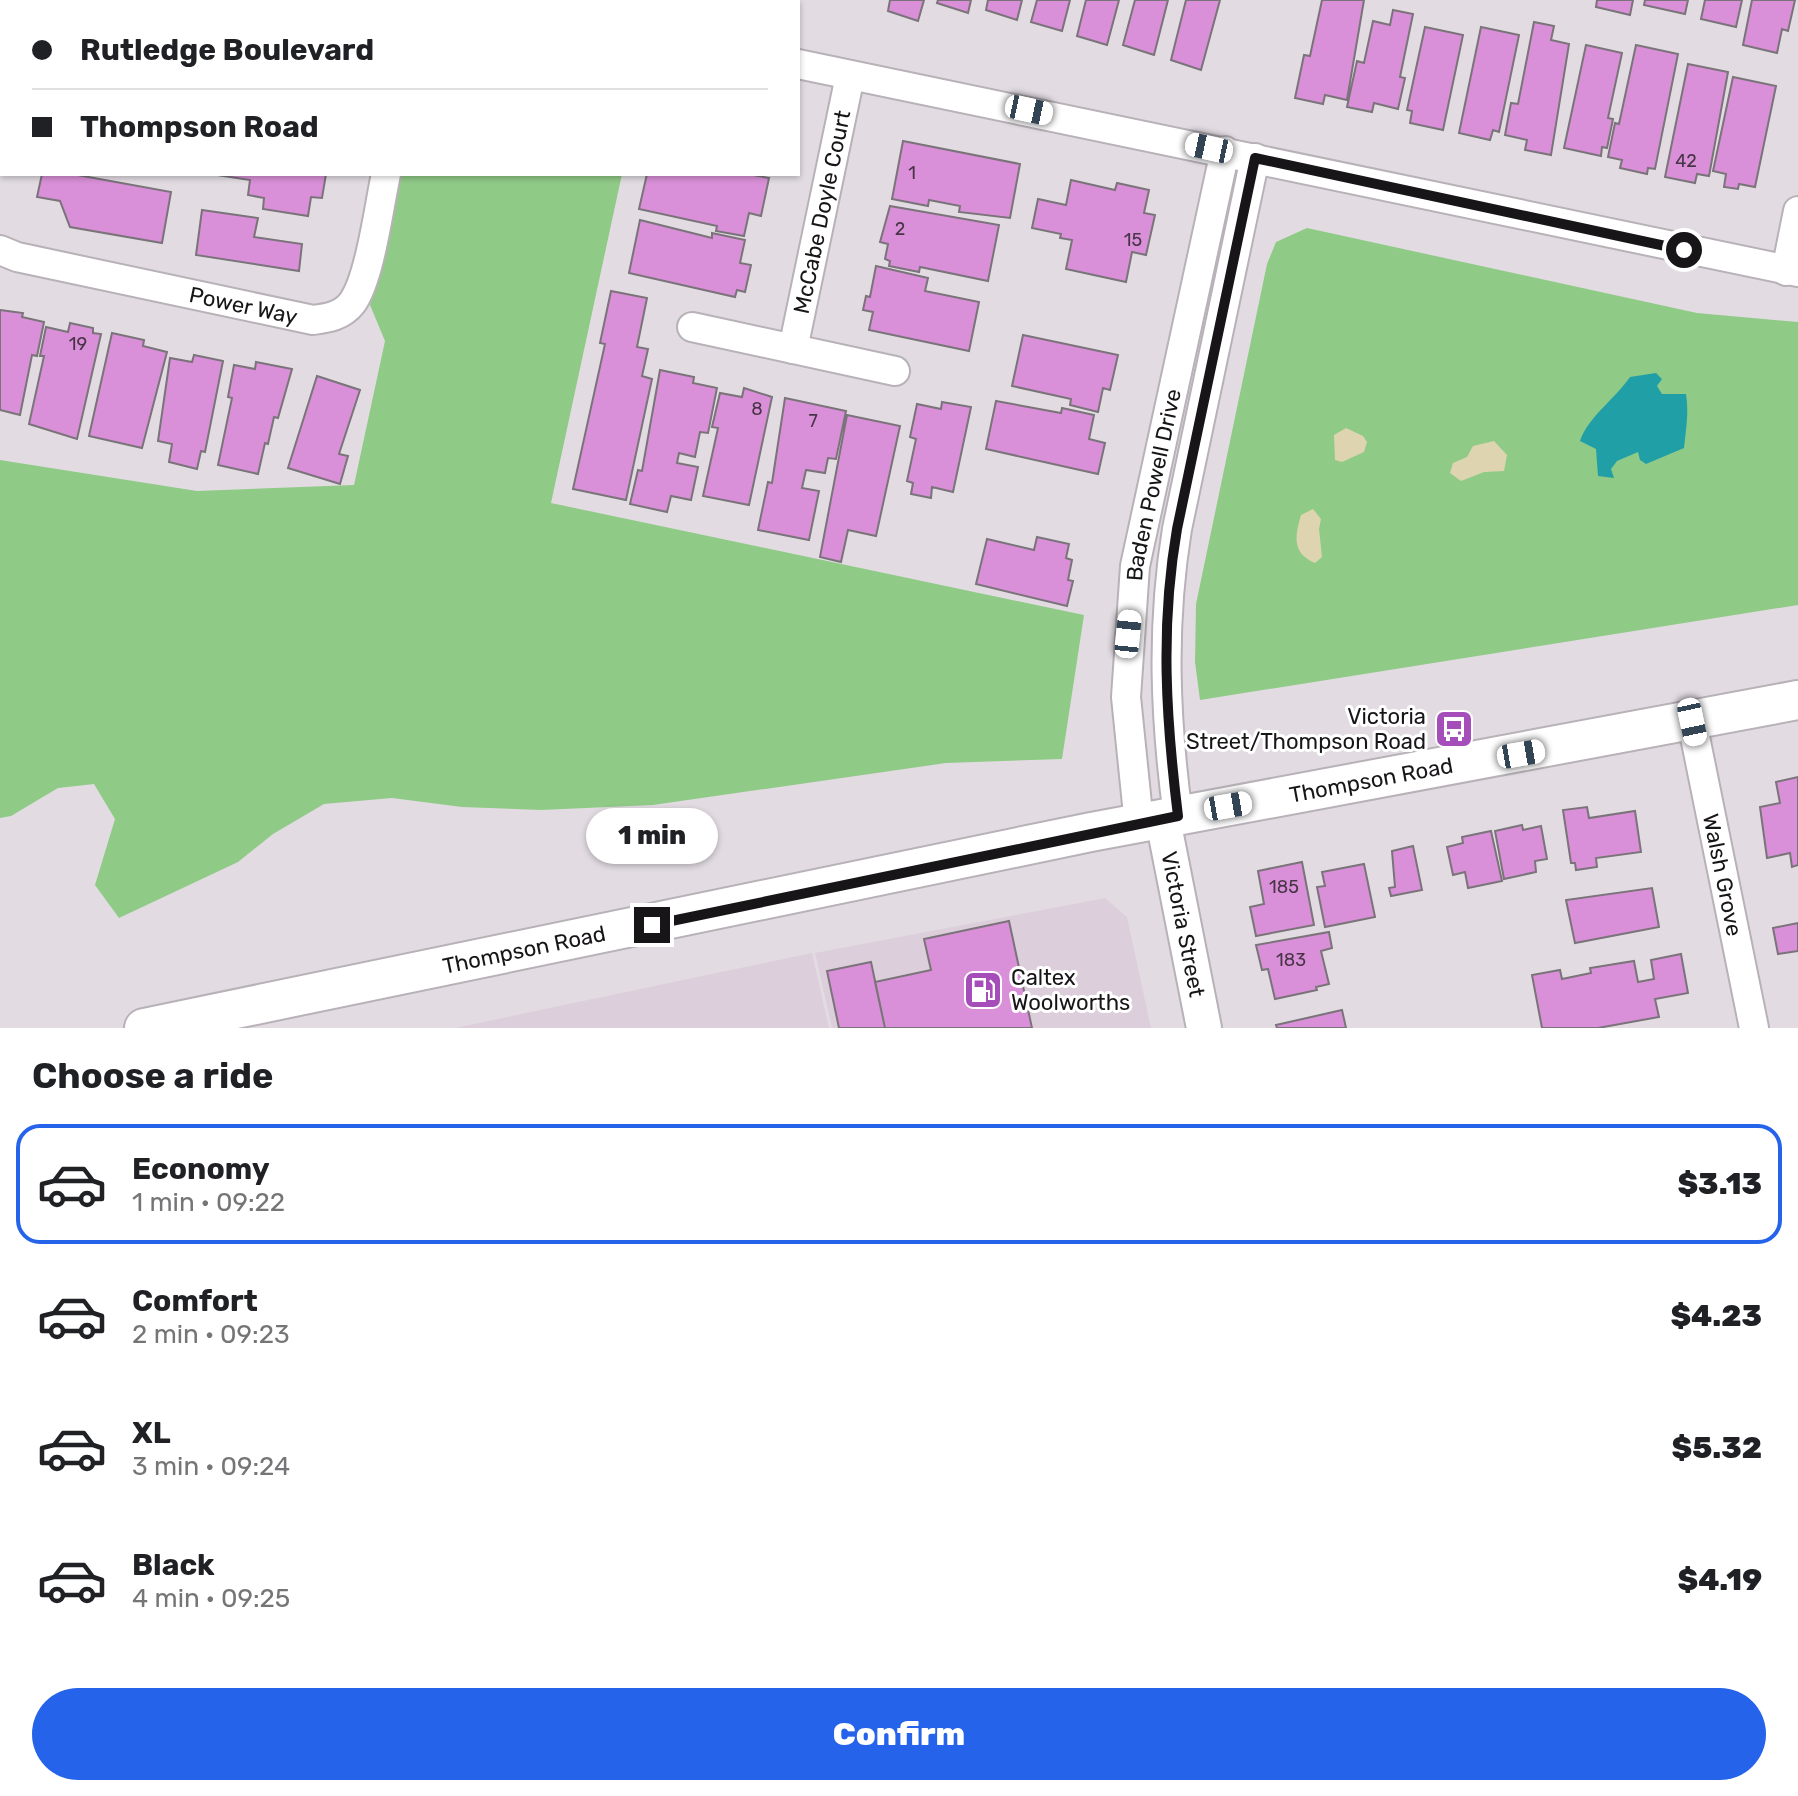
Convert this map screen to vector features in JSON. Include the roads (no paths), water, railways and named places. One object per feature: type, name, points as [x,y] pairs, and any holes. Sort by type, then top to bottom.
[{"type":"main road","name":"Thompson Road","points":[[144,1028],[184,1024],[1160,820],[1798,700]]},
{"type":"street","points":[[800,64],[1792,271],[1798,211]]},
{"type":"street","name":"McCabe Doyle Court","points":[[793,349],[850,76]]},
{"type":"street","name":"Baden Powell Drive","points":[[1160,820],[1127,717],[1132,591],[1140,539],[1225,151]]},
{"type":"street","name":"Baden Powell Drive","points":[[1160,820],[1168,588],[1177,529],[1255,158]]},
{"type":"street","name":"Power Way","points":[[0,250],[17,257],[313,320],[335,317],[351,305],[362,286],[386,176]]},
{"type":"street","points":[[1204,247],[1235,254]]},
{"type":"street","points":[[692,327],[895,371]]},
{"type":"street","name":"Walsh Grove","points":[[1692,722],[1754,1028]]},
{"type":"street","name":"Victoria Street","points":[[1160,820],[1204,1028]]},
{"type":"water","points":[[1656,373],[1662,379],[1657,386],[1662,394],[1686,394],[1684,448],[1646,464],[1640,460],[1638,452],[1617,461],[1611,469],[1614,478],[1598,476],[1596,449],[1580,441],[1584,432],[1630,377]]},
{"type":"place","name":"Victoria Street/Thompson Road","points":[[1454,729]]},
{"type":"place","name":"Caltex Woolworths","points":[[983,990]]}]
